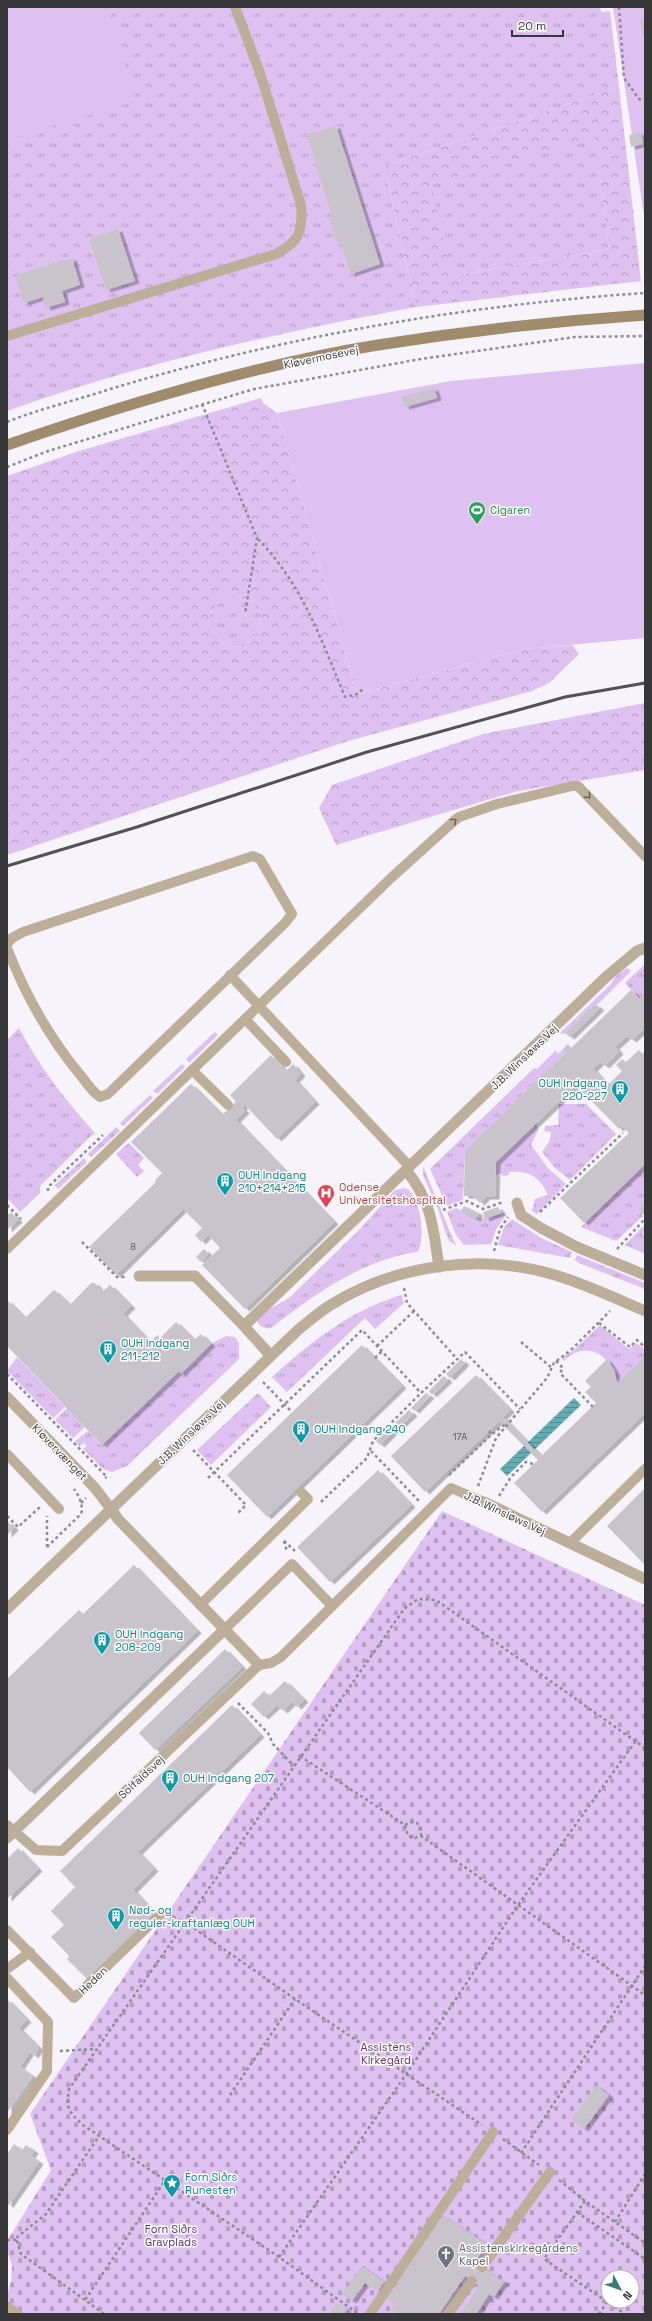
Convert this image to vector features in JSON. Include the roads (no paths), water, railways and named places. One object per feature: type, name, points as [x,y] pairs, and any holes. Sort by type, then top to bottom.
[{"type":"main road","name":"Kløvermosevej","points":[[7,445],[81,419],[183,390],[256,371],[377,346],[565,320],[645,315]]},
{"type":"street","name":"J.B. Winsløws Vej","points":[[244,1326],[606,977],[637,951],[645,948]]},
{"type":"street","points":[[408,1168],[424,1195],[429,1207],[439,1266]]},
{"type":"street","points":[[517,1203],[521,1215],[577,1247],[645,1275]]},
{"type":"street","name":"J.B. Winsløws Vej","points":[[7,1609],[252,1372],[298,1330],[330,1306],[367,1288],[402,1274],[439,1266],[490,1263],[555,1275],[645,1311]]},
{"type":"street","points":[[139,1276],[196,1276],[270,1355]]},
{"type":"street","name":"Kløvervænget","points":[[8,1399],[96,1488],[111,1509]]},
{"type":"street","name":"J.B. Winsløws Vej","points":[[483,1502],[645,1579]]},
{"type":"street","points":[[111,1509],[118,1520],[259,1665]]},
{"type":"street","name":"Solfaldsvej","points":[[9,1831],[224,1630]]},
{"type":"street","points":[[7,2307],[17,2314]]},
{"type":"lane","points":[[7,336],[276,254],[288,247],[297,238],[302,224],[301,205],[260,73],[235,7]]},
{"type":"lane","points":[[7,1249],[424,847],[459,817],[497,804],[572,786],[582,789],[645,856]]},
{"type":"lane","points":[[7,944],[12,938],[23,932],[242,859],[256,856],[260,859],[292,914],[285,923],[108,1094],[100,1097],[76,1070],[53,1038],[24,987],[7,948]]},
{"type":"lane","points":[[230,975],[408,1168]]},
{"type":"lane","points":[[246,1020],[286,1062]]},
{"type":"lane","points":[[192,1070],[228,1105]]},
{"type":"lane","points":[[7,1454],[59,1508]]},
{"type":"lane","points":[[570,1543],[645,1469]]},
{"type":"lane","name":"J.B. Winsløws Vej","points":[[259,1665],[271,1663],[281,1656],[451,1488],[483,1502]]},
{"type":"lane","points":[[200,1605],[308,1499],[301,1492]]},
{"type":"lane","points":[[224,1630],[292,1564],[332,1606]]},
{"type":"lane","name":"Solfaldsvej","points":[[9,1831],[36,1850],[62,1851],[259,1665]]},
{"type":"lane","name":"Heden","points":[[30,1952],[74,1998],[160,1915]]},
{"type":"lane","points":[[7,1930],[30,1952],[7,1969]]},
{"type":"lane","points":[[7,1978],[48,2022],[47,2071],[7,2130]]},
{"type":"lane","points":[[370,2314],[494,2132]]},
{"type":"lane","points":[[482,2267],[550,2172]]},
{"type":"lane","points":[[448,2314],[472,2281]]},
{"type":"water","points":[[574,1398],[581,1405],[507,1476],[500,1469]]},
{"type":"railway","points":[[7,866],[137,827],[367,752],[565,697],[645,683]]},
{"type":"place","name":"Cigaren","points":[[477,525]]},
{"type":"place","name":"OUH Indgang 220-227","points":[[620,1104]]},
{"type":"place","name":"OUH Indgang 210+214+215","points":[[225,1196]]},
{"type":"place","name":"Odense Universitetshospital","points":[[326,1208]]},
{"type":"place","name":"OUH Indgang 211-212","points":[[108,1364]]},
{"type":"place","name":"OUH Indgang 240","points":[[301,1444]]},
{"type":"place","name":"OUH Indgang 208-209","points":[[102,1655]]},
{"type":"place","name":"OUH Indgang 207","points":[[170,1793]]},
{"type":"place","name":"Nød- og reguler-kraftanlæg OUH","points":[[116,1931]]},
{"type":"place","name":"Forn Siðrs Runesten","points":[[172,2198]]},
{"type":"place","name":"Assistenskirkegårdens Kapel","points":[[446,2269]]},
{"type":"park label","name":"Assistens Kirkegård","points":[[386,2053]]},
{"type":"park label","name":"Forn Siðrs Gravplads","points":[[171,2235]]}]
